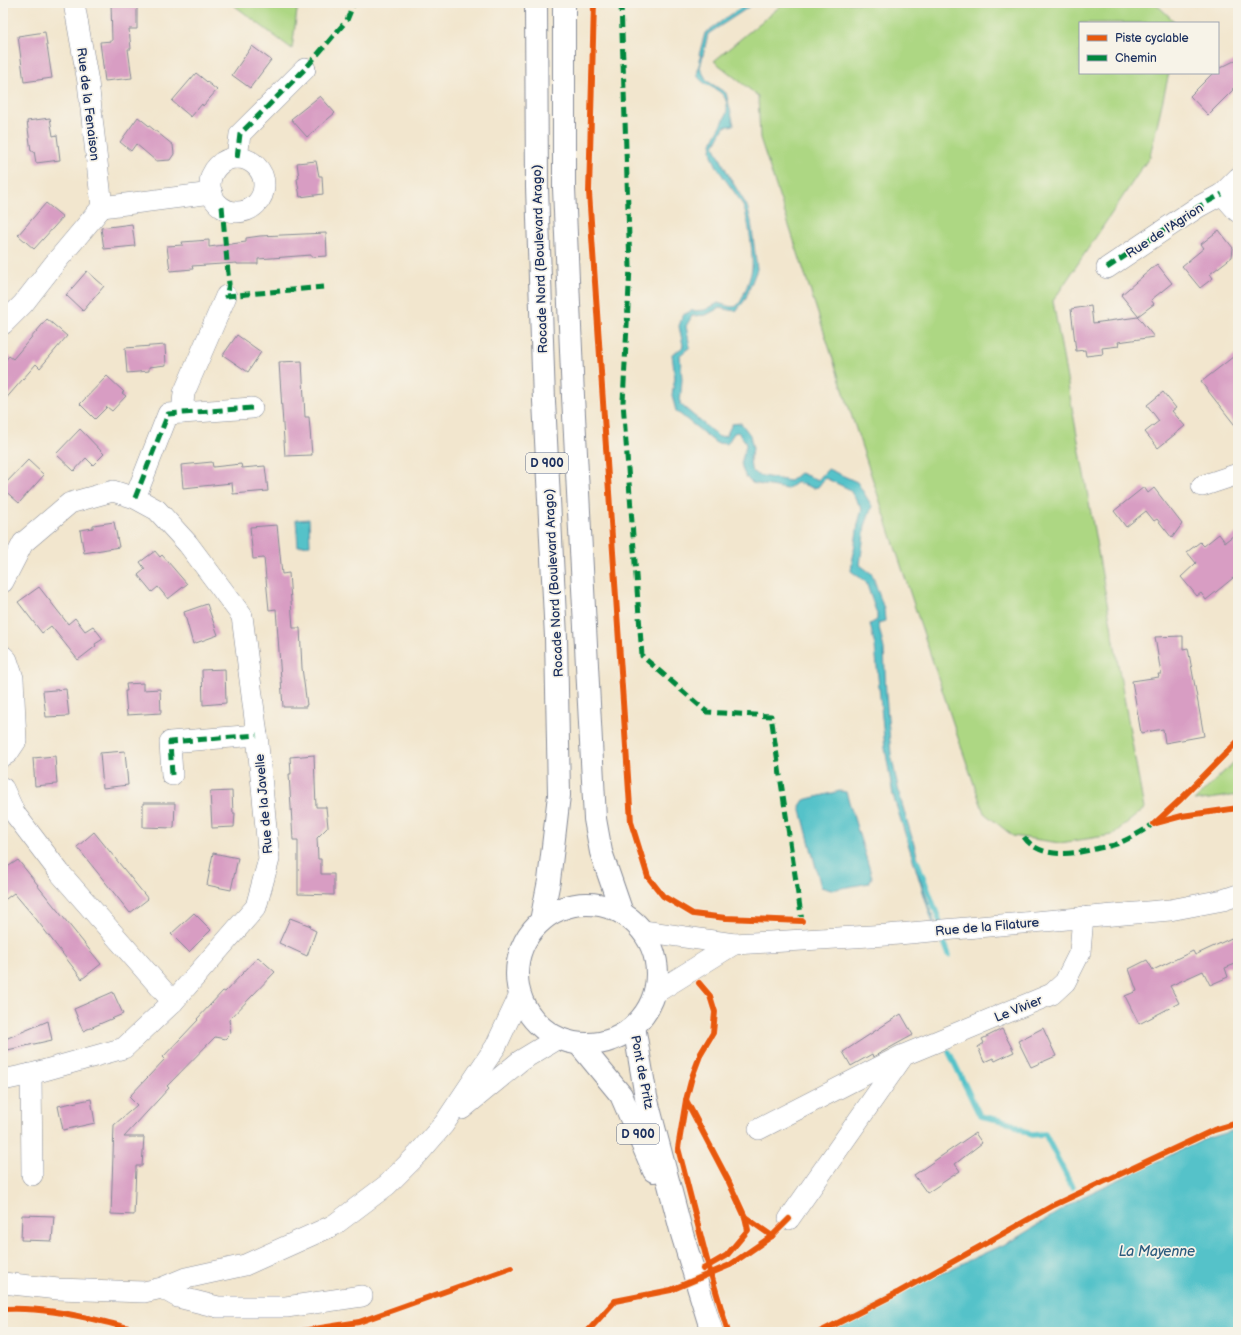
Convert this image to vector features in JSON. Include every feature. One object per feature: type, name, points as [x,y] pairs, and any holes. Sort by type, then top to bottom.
[{"type":"main road","name":"Rocade Nord (Boulevard Arago)","points":[[536,3],[537,195],[544,401],[556,636],[559,795],[549,880],[541,921]]},
{"type":"main road","name":"D 900","points":[[564,3],[564,188],[573,396],[595,819],[600,852],[622,913]]},
{"type":"main road","points":[[580,904],[602,905],[622,913],[643,931],[653,950],[657,971],[655,993],[647,1011],[634,1026],[617,1038],[598,1044],[568,1041],[541,1028],[528,1013],[520,995],[516,975],[519,955],[528,936],[541,921],[559,909],[580,904]]},
{"type":"main road","name":"Pont de Pritz","points":[[634,1026],[646,1097],[682,1234],[712,1332]]},
{"type":"main road","name":"Pont de Pritz","points":[[568,1041],[621,1095],[682,1234]]},
{"type":"street","name":"Rue de la Fenaison","points":[[74,3],[88,82],[102,207]]},
{"type":"street","points":[[237,158],[240,134],[305,69]]},
{"type":"street","points":[[237,158],[246,159],[254,164],[260,171],[264,188],[261,197],[255,204],[247,209],[239,211],[230,210],[216,201],[212,193],[211,181],[215,169],[221,163],[229,159],[237,158]]},
{"type":"street","name":"Rue de l'Agrion","points":[[1107,268],[1198,207],[1222,194],[1238,178]]},
{"type":"street","points":[[3,324],[24,304],[55,263],[102,207],[212,193]]},
{"type":"street","points":[[1222,194],[1238,212]]},
{"type":"street","points":[[182,413],[184,393],[226,296]]},
{"type":"street","points":[[135,498],[168,414],[252,408]]},
{"type":"street","points":[[1202,486],[1238,474]]},
{"type":"street","name":"Rue de la Javelle","points":[[3,582],[23,543],[70,503],[113,491],[135,498],[157,510],[188,544],[242,616],[257,735],[269,859],[256,907],[173,1002],[124,1048],[31,1074],[3,1080]]},
{"type":"street","points":[[3,656],[8,660],[13,678],[16,741],[8,753],[3,756]]},
{"type":"street","points":[[172,775],[170,742],[257,735]]},
{"type":"street","points":[[3,788],[15,814],[60,872],[173,1002]]},
{"type":"street","name":"Rue de la Filature","points":[[643,931],[734,944],[887,935],[1170,910],[1223,900],[1238,895]]},
{"type":"street","name":"Le Vivier","points":[[759,1129],[904,1055],[1052,994],[1065,982],[1080,952],[1083,917]]},
{"type":"street","name":"Rue de la Filature","points":[[655,993],[734,944]]},
{"type":"street","points":[[3,1283],[58,1289],[144,1292],[162,1288],[186,1278],[245,1265],[334,1225],[387,1185],[418,1154],[444,1124],[496,1046],[520,995]]},
{"type":"street","points":[[444,1124],[520,1061],[568,1041]]},
{"type":"street","points":[[789,1219],[904,1055]]},
{"type":"street","points":[[31,1074],[32,1175]]},
{"type":"street","points":[[162,1288],[178,1297],[218,1307],[286,1307],[362,1296]]},
{"type":"green space","points":[[231,3],[298,3],[292,49]]},
{"type":"green space","points":[[784,3],[1155,3],[1175,22],[1079,22],[1079,74],[1169,74],[1150,156],[1053,301],[1144,809],[1112,835],[1060,843],[1013,836],[984,813],[760,138],[758,96],[714,61]]},
{"type":"green space","points":[[1238,758],[1238,795],[1194,801]]},
{"type":"water","points":[[747,3],[753,3],[708,34],[700,68],[707,81],[726,93],[734,125],[724,127],[714,146],[730,178],[747,206],[751,221],[757,269],[745,300],[736,311],[719,308],[706,315],[692,316],[686,326],[690,347],[680,355],[682,379],[680,404],[719,437],[726,436],[732,424],[741,423],[750,435],[753,449],[750,459],[751,469],[757,475],[790,481],[800,473],[818,480],[828,469],[857,482],[872,506],[865,526],[860,565],[872,574],[884,609],[885,621],[878,623],[884,649],[891,754],[900,797],[920,865],[916,864],[935,924],[933,924],[893,795],[885,748],[875,646],[870,624],[877,620],[877,614],[866,582],[851,571],[858,524],[862,509],[849,489],[825,478],[818,487],[813,488],[797,482],[787,489],[752,483],[743,471],[741,463],[746,446],[745,441],[738,432],[734,433],[727,444],[716,443],[676,411],[672,395],[675,378],[672,354],[682,348],[683,345],[679,326],[683,315],[691,311],[705,310],[718,303],[733,307],[738,305],[743,297],[752,271],[751,244],[744,208],[717,167],[712,155],[711,148],[713,141],[726,113],[727,106],[725,98],[719,91],[699,79],[697,75],[701,55],[699,55],[705,33]]},
{"type":"water","points":[[309,519],[310,545],[298,546],[296,520]]},
{"type":"water","points":[[840,791],[846,792],[872,877],[869,883],[831,890],[821,887],[800,806],[804,800]]},
{"type":"water","name":"La Mayenne","points":[[1238,1129],[1238,1332],[828,1332],[914,1286],[1015,1239],[1082,1197],[1202,1140]]},
{"type":"building","points":[[111,3],[137,3],[137,29],[129,29],[131,49],[128,49],[132,78],[105,81],[100,42],[112,41]]},
{"type":"building","points":[[45,32],[52,78],[24,82],[18,36]]},
{"type":"building","points":[[252,46],[271,60],[250,88],[232,75]]},
{"type":"building","points":[[1238,59],[1238,86],[1232,89],[1233,90],[1208,115],[1190,96],[1212,74],[1219,74],[1219,68]]},
{"type":"building","points":[[196,73],[217,90],[191,117],[172,101]]},
{"type":"building","points":[[320,96],[335,113],[307,137],[291,119]]},
{"type":"building","points":[[138,117],[173,145],[174,154],[170,160],[156,161],[136,144],[131,151],[120,142]]},
{"type":"building","points":[[50,118],[53,136],[57,135],[60,160],[36,163],[34,151],[31,151],[27,121]]},
{"type":"building","points":[[316,161],[319,176],[322,176],[323,194],[300,197],[297,179],[299,178],[297,163]]},
{"type":"building","points":[[46,203],[63,217],[34,249],[18,235]]},
{"type":"building","points":[[132,224],[135,246],[104,249],[101,228]]},
{"type":"building","points":[[1219,230],[1233,248],[1232,257],[1210,274],[1213,278],[1200,288],[1182,266],[1204,248],[1201,244]]},
{"type":"building","points":[[326,233],[327,256],[311,257],[311,255],[258,259],[258,264],[237,263],[192,266],[193,269],[170,271],[167,246],[183,245],[182,242],[209,240],[209,247],[246,242],[246,238],[260,236]]},
{"type":"building","points":[[1157,264],[1172,283],[1151,300],[1154,304],[1138,316],[1121,295]]},
{"type":"building","points":[[87,271],[104,286],[83,311],[66,295]]},
{"type":"building","points":[[1091,306],[1093,323],[1138,317],[1154,337],[1118,342],[1119,346],[1102,348],[1103,354],[1086,356],[1085,350],[1076,351],[1071,309]]},
{"type":"building","points":[[47,319],[67,336],[40,368],[36,364],[3,402],[3,363],[9,356],[13,359]]},
{"type":"building","points":[[237,335],[261,352],[248,372],[223,355]]},
{"type":"building","points":[[165,345],[166,365],[149,367],[149,371],[127,373],[125,348]]},
{"type":"building","points":[[1238,353],[1238,429],[1201,382]]},
{"type":"building","points":[[302,361],[305,417],[309,417],[312,455],[285,456],[279,362]]},
{"type":"building","points":[[107,376],[124,392],[122,393],[126,396],[112,411],[107,407],[95,419],[80,404]]},
{"type":"building","points":[[1163,392],[1176,408],[1172,411],[1185,426],[1158,448],[1145,432],[1159,421],[1147,405]]},
{"type":"building","points":[[80,429],[104,454],[93,465],[86,458],[74,471],[56,454]]},
{"type":"building","points":[[28,460],[44,475],[19,503],[3,489],[3,486]]},
{"type":"building","points":[[212,462],[213,467],[241,464],[242,468],[265,466],[268,491],[233,494],[232,483],[183,488],[181,465]]},
{"type":"building","points":[[1144,487],[1148,493],[1154,488],[1182,524],[1172,538],[1157,519],[1154,521],[1146,511],[1126,527],[1114,511]]},
{"type":"building","points":[[114,522],[119,547],[84,553],[80,530],[93,528],[93,525]]},
{"type":"building","points":[[277,525],[282,574],[289,573],[293,628],[300,628],[306,707],[283,707],[276,609],[269,610],[264,558],[253,559],[250,527]]},
{"type":"building","points":[[1238,532],[1238,574],[1206,600],[1201,593],[1197,596],[1181,577],[1196,563],[1187,552],[1200,542],[1204,546],[1219,534],[1225,542]]},
{"type":"building","points":[[155,551],[160,557],[162,555],[187,584],[168,599],[158,587],[152,592],[138,575],[145,569],[140,562]]},
{"type":"building","points":[[39,587],[68,624],[75,618],[85,631],[93,626],[103,639],[95,644],[96,646],[78,660],[51,626],[42,633],[18,602]]},
{"type":"building","points":[[207,604],[218,635],[193,644],[184,612]]},
{"type":"building","points":[[1183,636],[1183,649],[1188,648],[1204,736],[1165,743],[1163,729],[1141,733],[1132,681],[1159,677],[1158,674],[1161,674],[1155,637]]},
{"type":"building","points":[[225,669],[226,703],[203,705],[202,670]]},
{"type":"building","points":[[143,683],[143,690],[160,689],[161,713],[127,715],[125,691],[127,691],[126,684]]},
{"type":"building","points":[[66,689],[69,716],[46,717],[43,691]]},
{"type":"building","points":[[125,751],[128,785],[103,788],[100,753]]},
{"type":"building","points":[[314,755],[316,807],[326,807],[328,827],[317,838],[318,859],[321,859],[321,874],[334,874],[334,895],[298,894],[298,840],[293,840],[289,774],[291,774],[290,757]]},
{"type":"building","points":[[55,756],[57,784],[35,786],[33,758]]},
{"type":"building","points":[[232,791],[233,813],[235,813],[234,827],[212,828],[210,792]]},
{"type":"building","points":[[143,803],[175,803],[174,828],[143,827]]},
{"type":"building","points":[[94,832],[148,899],[130,913],[77,847]]},
{"type":"building","points":[[213,853],[238,858],[231,890],[207,885]]},
{"type":"building","points":[[18,860],[101,964],[82,979],[14,893],[3,901],[3,870]]},
{"type":"building","points":[[194,913],[211,930],[189,952],[171,934]]},
{"type":"building","points":[[290,918],[311,926],[310,928],[316,931],[307,956],[279,943]]},
{"type":"building","points":[[1238,935],[1238,963],[1225,968],[1228,977],[1210,985],[1203,971],[1170,986],[1179,1003],[1139,1024],[1125,996],[1137,991],[1129,969],[1147,960],[1153,970],[1193,951],[1195,955]]},
{"type":"building","points":[[258,957],[275,972],[229,1020],[231,1033],[225,1039],[215,1037],[167,1086],[169,1088],[124,1137],[144,1137],[142,1166],[136,1166],[134,1215],[111,1214],[114,1125],[137,1105],[129,1097],[165,1059],[163,1057],[198,1020],[197,1019]]},
{"type":"building","points":[[113,992],[123,1014],[83,1031],[74,1009]]},
{"type":"building","points":[[901,1014],[913,1035],[873,1057],[872,1054],[851,1066],[843,1052]]},
{"type":"building","points":[[48,1021],[52,1040],[3,1051],[3,1040]]},
{"type":"building","points":[[1043,1028],[1056,1056],[1031,1067],[1018,1041]]},
{"type":"building","points":[[1002,1029],[1014,1052],[995,1061],[993,1058],[984,1062],[978,1047],[984,1043],[982,1039]]},
{"type":"building","points":[[91,1099],[95,1123],[63,1130],[58,1106]]},
{"type":"building","points":[[975,1133],[982,1143],[955,1164],[960,1171],[927,1193],[914,1175]]},
{"type":"building","points":[[22,1215],[54,1216],[52,1241],[21,1240]]},
{"type":"waterway","points":[[917,861],[940,922]]},
{"type":"waterway","points":[[944,942],[949,955]]},
{"type":"waterway","points":[[949,1052],[980,1116],[1009,1122],[1031,1135],[1045,1134],[1072,1187]]},
{"type":"marked path","points":[[237,158],[240,134],[305,69],[347,20],[354,3]]},
{"type":"marked path","points":[[621,3],[630,267],[623,402],[642,656],[707,712],[771,716],[802,921],[799,921]]},
{"type":"marked path","points":[[1107,268],[1198,207],[1222,194]]},
{"type":"marked path","points":[[222,206],[229,284],[226,296],[324,287]]},
{"type":"marked path","points":[[135,498],[168,414],[252,408]]},
{"type":"marked path","points":[[172,775],[170,742],[257,735]]},
{"type":"marked path","points":[[1024,837],[1039,849],[1049,852],[1080,852],[1117,844],[1138,834],[1157,821]]},
{"type":"cycle path","points":[[594,3],[589,192],[631,822],[648,877],[663,896],[693,914],[726,918],[802,921]]},
{"type":"cycle path","points":[[1154,824],[1238,741]]},
{"type":"cycle path","points":[[1156,823],[1182,816],[1238,808]]},
{"type":"cycle path","points":[[699,983],[710,996],[715,1012],[713,1033],[701,1053],[692,1077],[686,1100],[678,1148],[708,1264],[728,1332]]},
{"type":"cycle path","points":[[686,1100],[728,1180],[745,1217],[772,1236]]},
{"type":"cycle path","points":[[820,1332],[897,1293],[1054,1205],[1214,1130],[1238,1123]]},
{"type":"cycle path","points":[[703,1269],[727,1255],[748,1230],[745,1217]]},
{"type":"cycle path","points":[[587,1332],[615,1301],[671,1290],[730,1265],[772,1236],[789,1219]]},
{"type":"cycle path","points":[[295,1332],[359,1322],[511,1268]]},
{"type":"cycle path","points":[[3,1309],[29,1309],[67,1314],[144,1332]]}]
